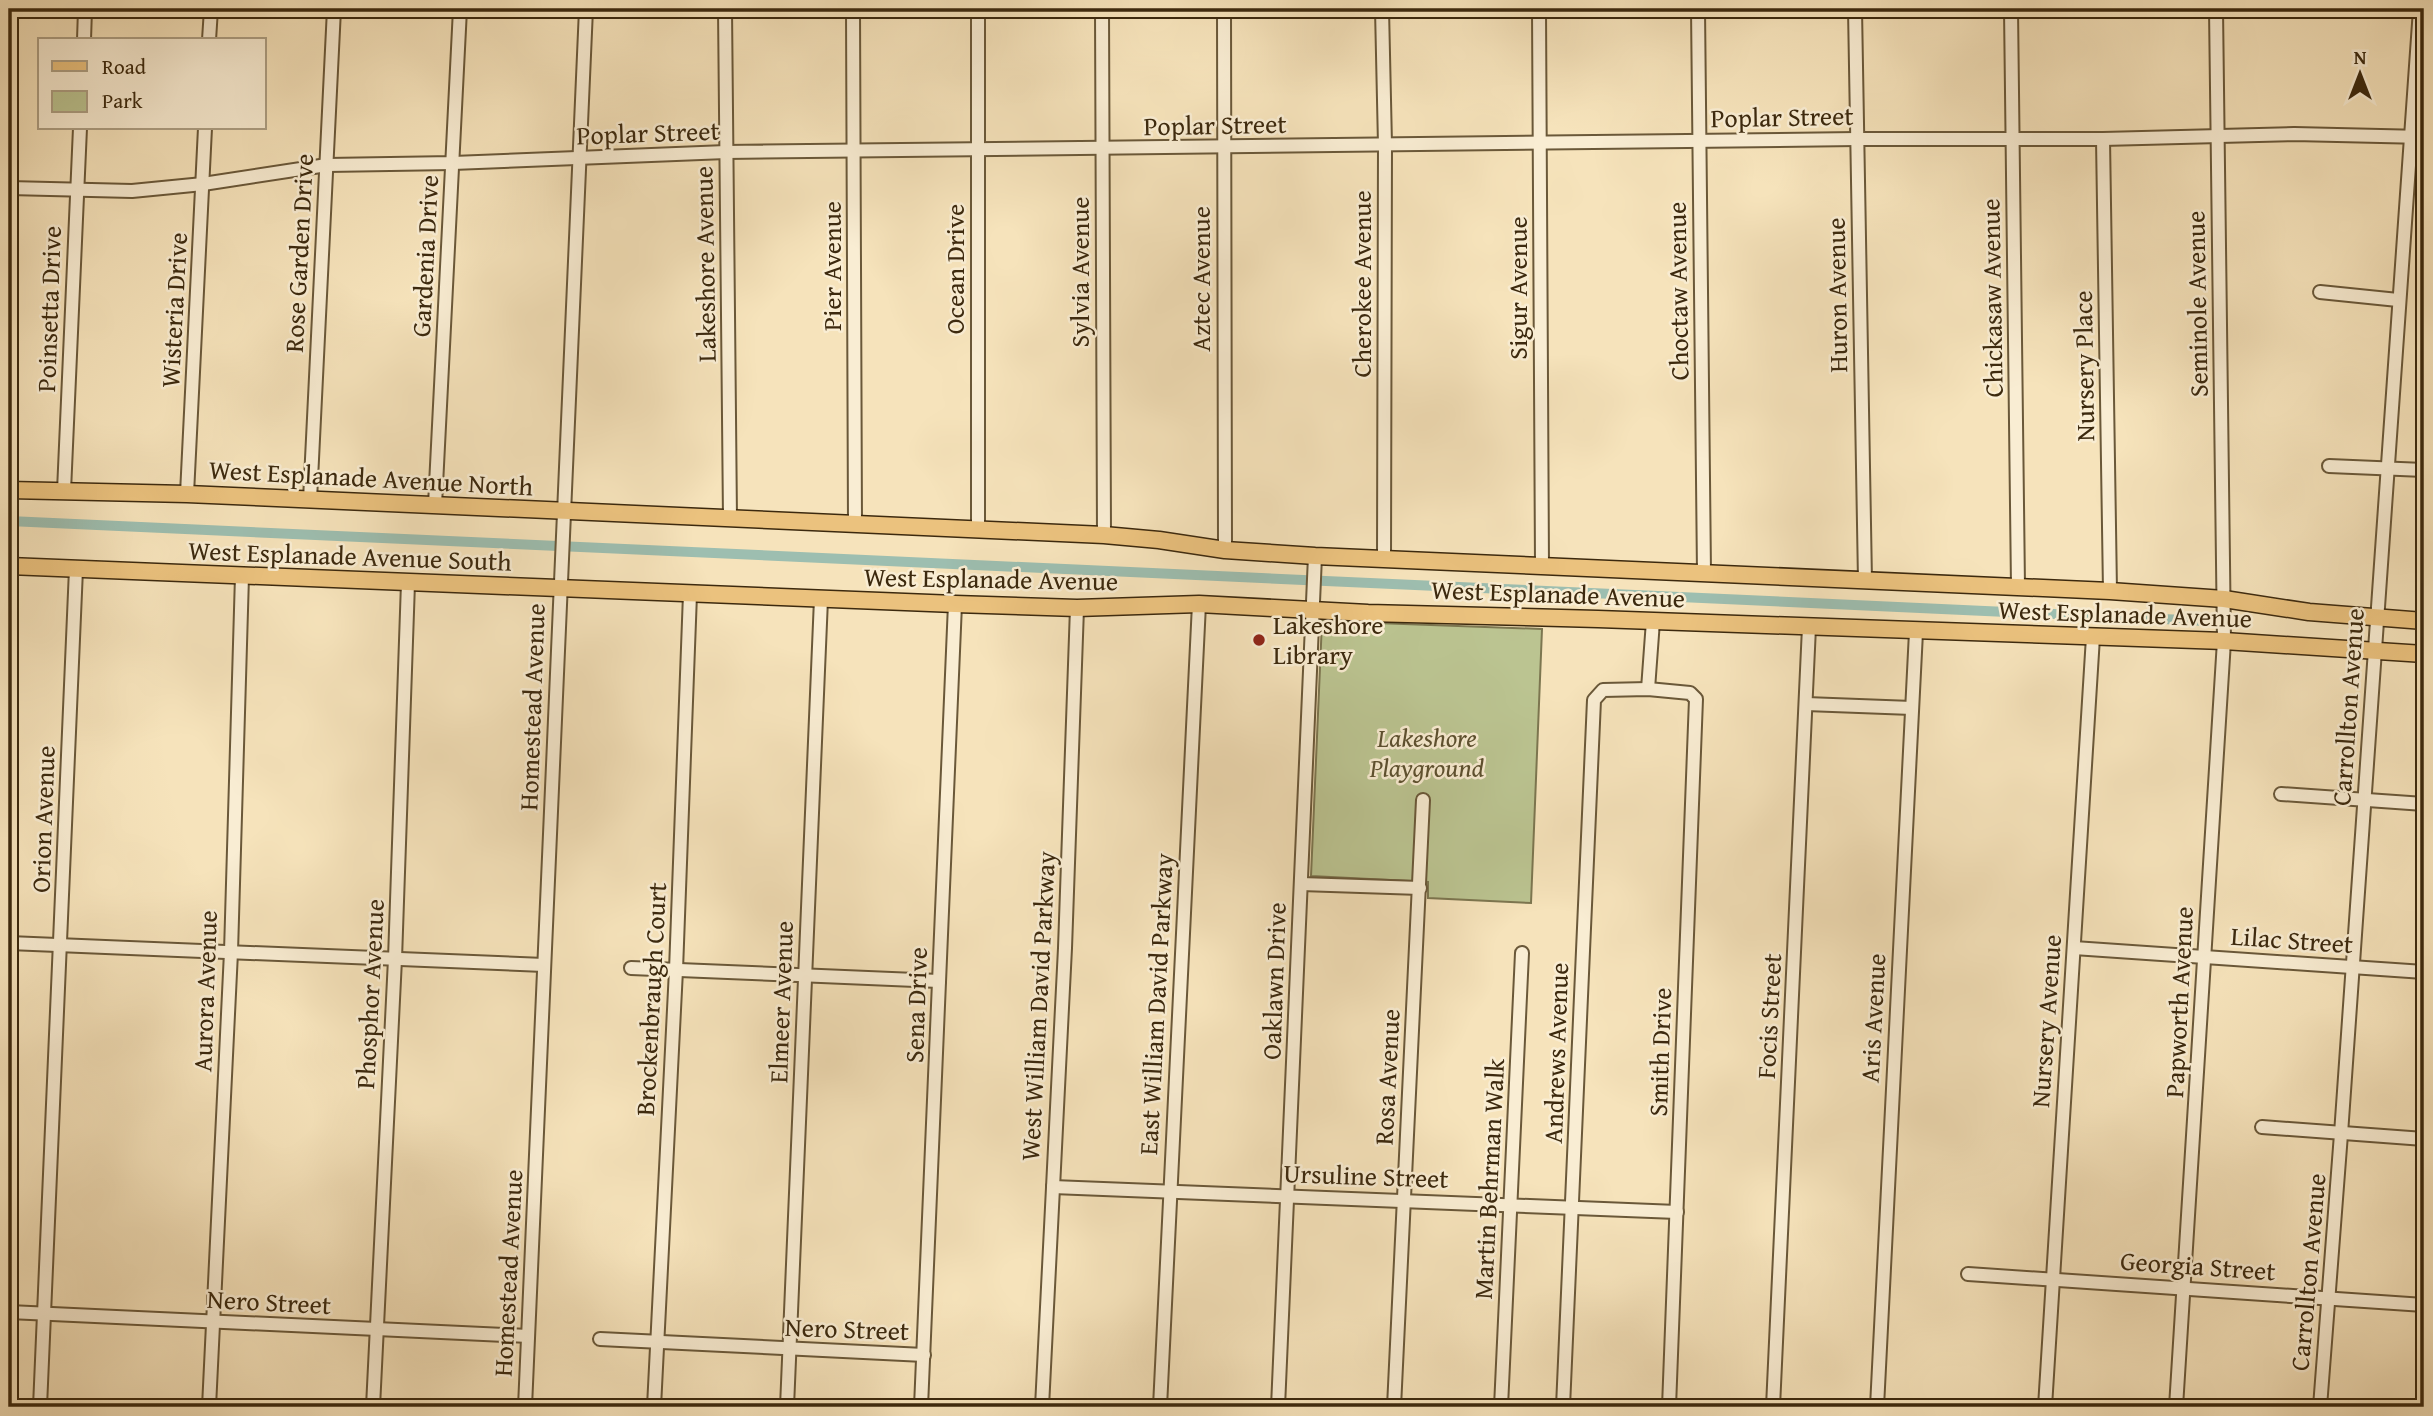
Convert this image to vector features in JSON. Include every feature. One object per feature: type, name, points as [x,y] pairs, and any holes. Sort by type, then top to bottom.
[{"type":"main road","name":"West Esplanade Avenue North","points":[[9,490],[730,518]]},
{"type":"main road","name":"West Esplanade Avenue","points":[[730,518],[1159,540],[1315,561],[1384,559],[2110,591],[2224,599],[2309,612],[2424,621]]},
{"type":"main road","name":"West Esplanade Avenue South","points":[[9,566],[690,594]]},
{"type":"main road","name":"West Esplanade Avenue","points":[[690,594],[1077,608],[1313,602],[1368,613],[2224,641],[2424,654]]},
{"type":"street","points":[[84,38],[85,9]]},
{"type":"street","points":[[209,38],[211,9]]},
{"type":"street","name":"Rose Garden Drive","points":[[310,500],[334,9]]},
{"type":"street","name":"Gardenia Drive","points":[[435,505],[460,9]]},
{"type":"street","name":"Homestead Avenue","points":[[525,1407],[586,9]]},
{"type":"street","name":"Lakeshore Avenue","points":[[725,9],[730,518]]},
{"type":"street","name":"Pier Avenue","points":[[853,9],[855,524]]},
{"type":"street","name":"Ocean Drive","points":[[978,9],[978,530]]},
{"type":"street","name":"Sylvia Avenue","points":[[1102,9],[1104,536]]},
{"type":"street","name":"Aztec Avenue","points":[[1224,9],[1225,550]]},
{"type":"street","name":"Cherokee Avenue","points":[[1382,9],[1385,145],[1384,559]]},
{"type":"street","name":"Sigur Avenue","points":[[1539,9],[1542,566]]},
{"type":"street","name":"Choctaw Avenue","points":[[1698,9],[1704,573]]},
{"type":"street","name":"Huron Avenue","points":[[1855,9],[1865,580]]},
{"type":"street","name":"Chickasaw Avenue","points":[[2011,9],[2018,587]]},
{"type":"street","name":"Seminole Avenue","points":[[2216,9],[2224,599]]},
{"type":"street","name":"Carrollton Avenue","points":[[2320,1407],[2398,300],[2418,137],[2420,9]]},
{"type":"street","name":"Poinsetta Drive","points":[[64,491],[80,130]]},
{"type":"street","name":"Wisteria Drive","points":[[187,495],[205,130]]},
{"type":"street","name":"Poplar Street","points":[[9,188],[132,191],[202,184],[327,165],[453,163],[726,152],[1857,139],[2103,139],[2294,134],[2418,137]]},
{"type":"street","name":"Nursery Place","points":[[2103,139],[2110,591]]},
{"type":"street","points":[[2320,292],[2398,300]]},
{"type":"street","points":[[2329,466],[2424,470]]},
{"type":"street","name":"Oaklawn Drive","points":[[1278,1407],[1315,561]]},
{"type":"street","name":"Orion Avenue","points":[[40,1407],[76,569]]},
{"type":"street","name":"Aurora Avenue","points":[[209,1407],[230,952],[242,576]]},
{"type":"street","name":"Phosphor Avenue","points":[[373,1407],[395,959],[408,583]]},
{"type":"street","name":"Brockenbraugh Court","points":[[654,1407],[676,970],[690,594]]},
{"type":"street","name":"Elmeer Avenue","points":[[787,1407],[821,599]]},
{"type":"street","name":"Papworth Avenue","points":[[2176,1407],[2224,641],[2224,599]]},
{"type":"street","name":"Sena Drive","points":[[921,1407],[955,604]]},
{"type":"street","name":"East William David Parkway","points":[[1160,1407],[1199,604]]},
{"type":"street","name":"West William David Parkway","points":[[1042,1407],[1064,961],[1077,608]]},
{"type":"street","points":[[1648,689],[1653,621]]},
{"type":"street","name":"Focis Street","points":[[1773,1407],[1809,627]]},
{"type":"street","name":"Aris Avenue","points":[[1877,1407],[1916,632]]},
{"type":"street","name":"Nursery Avenue","points":[[2045,1407],[2093,637]]},
{"type":"street","name":"Smith Drive","points":[[1648,689],[1690,693],[1696,699],[1669,1407]]},
{"type":"street","name":"Andrews Avenue","points":[[1563,1407],[1594,700],[1603,690],[1648,689]]},
{"type":"street","points":[[1806,704],[1912,708]]},
{"type":"street","points":[[2281,794],[2424,804]]},
{"type":"street","name":"Rosa Avenue","points":[[1394,1407],[1423,800]]},
{"type":"street","points":[[1301,884],[1420,888]]},
{"type":"street","points":[[9,943],[544,965]]},
{"type":"street","name":"Lilac Street","points":[[2074,948],[2424,972]]},
{"type":"street","name":"Martin Behrman Walk","points":[[1501,1407],[1522,953]]},
{"type":"street","points":[[631,968],[939,981]]},
{"type":"street","points":[[2262,1127],[2341,1135],[2424,1139]]},
{"type":"street","name":"Ursuline Street","points":[[1053,1187],[1677,1212]]},
{"type":"street","name":"Georgia Street","points":[[1968,1274],[2424,1305]]},
{"type":"street","name":"Nero Street","points":[[9,1312],[528,1336]]},
{"type":"street","name":"Nero Street","points":[[600,1339],[924,1355]]},
{"type":"green space","name":"Lakeshore Playground","points":[[1322,621],[1542,629],[1531,903],[1428,898],[1428,882],[1311,876]]},
{"type":"waterway","points":[[9,521],[2206,621]]},
{"type":"place","name":"Lakeshore Library","points":[[1259,640]]}]
